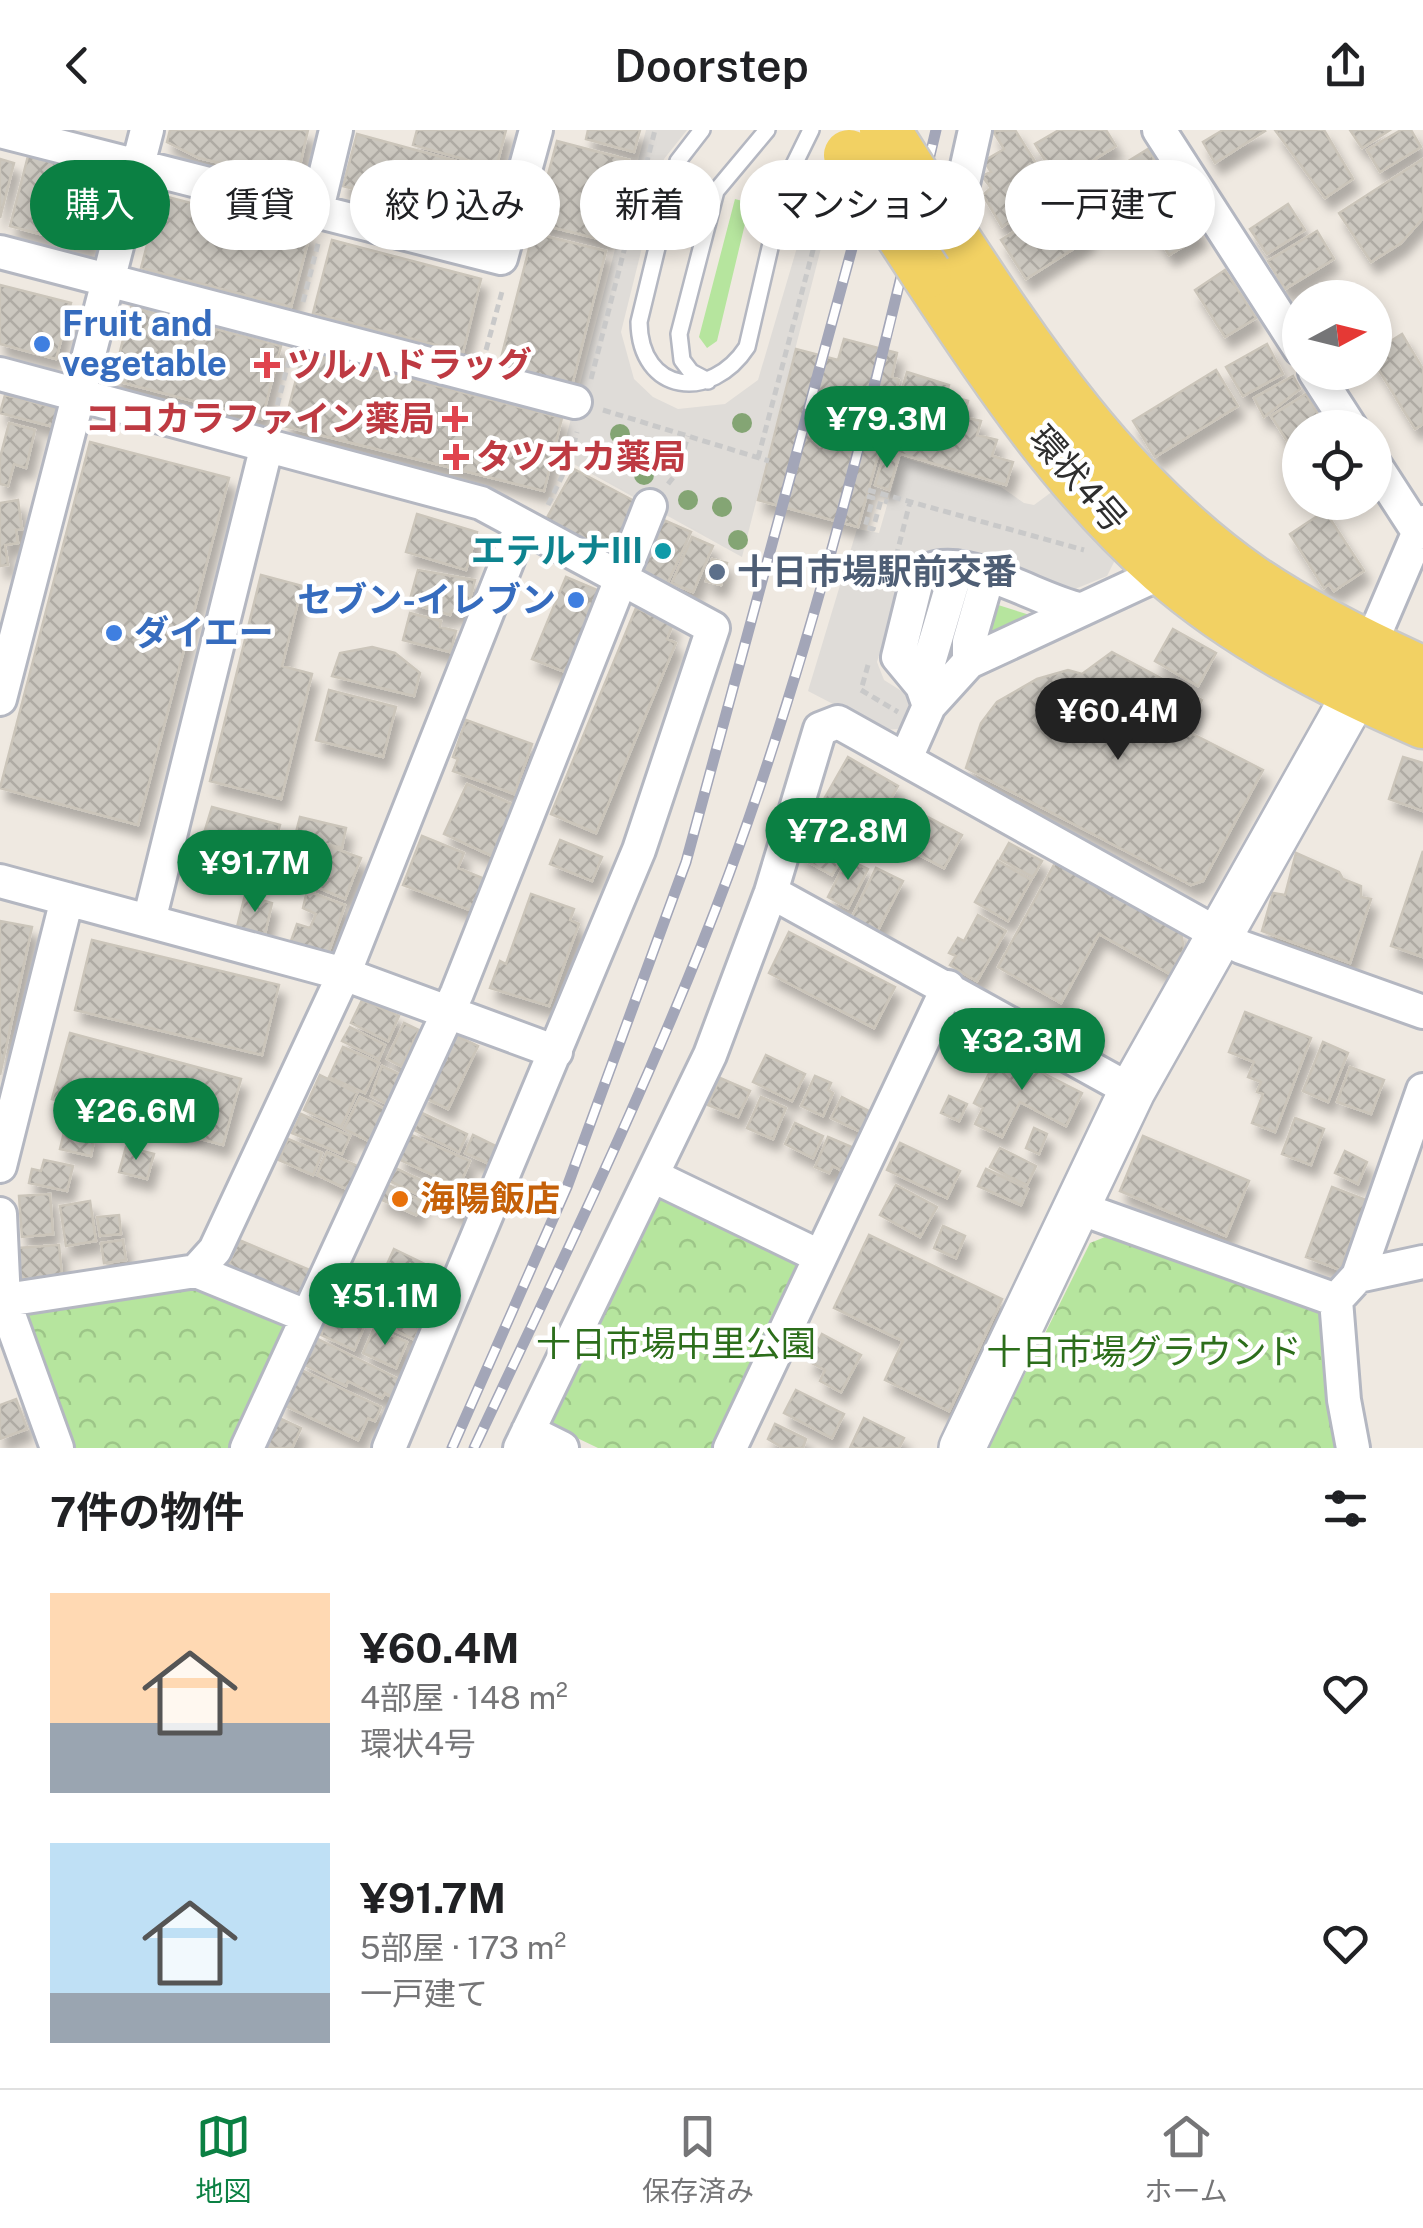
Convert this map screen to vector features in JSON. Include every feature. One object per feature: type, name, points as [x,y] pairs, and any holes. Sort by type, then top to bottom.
[{"type":"main road","name":"環状4号","points":[[844,136],[866,160]]},
{"type":"main road","name":"環状4号","points":[[944,250],[1030,423],[1127,536],[1165,571],[1279,651],[1362,670],[1423,672]]},
{"type":"main road","name":"環状4号","points":[[947,250],[1072,409],[1163,507],[1423,723]]},
{"type":"street","points":[[140,160],[147,130]]},
{"type":"street","points":[[328,160],[336,130]]},
{"type":"street","points":[[330,213],[501,258],[536,130]]},
{"type":"street","points":[[966,160],[975,130]]},
{"type":"street","points":[[1159,130],[1282,320]]},
{"type":"street","points":[[0,131],[122,160]]},
{"type":"street","points":[[0,699],[117,250]]},
{"type":"street","points":[[0,252],[575,402]]},
{"type":"street","points":[[0,374],[480,502],[713,628],[640,850],[389,1448]]},
{"type":"street","points":[[149,921],[268,446]]},
{"type":"street","points":[[962,1448],[1132,1091],[1362,670],[1421,527],[1392,488]]},
{"type":"street","points":[[247,1448],[448,1012],[650,506]]},
{"type":"street","points":[[196,1270],[215,1250],[344,974],[528,530]]},
{"type":"street","points":[[931,694],[898,657],[918,580],[932,567],[973,572],[1020,586],[1048,602],[1080,609]]},
{"type":"street","points":[[906,758],[931,694],[969,662],[1165,571]]},
{"type":"street","points":[[969,662],[973,572]]},
{"type":"street","points":[[562,1448],[524,1440],[710,1054],[771,892],[820,728],[838,722],[1220,935],[1423,1012]]},
{"type":"street","points":[[0,881],[344,974],[556,1052]]},
{"type":"street","points":[[771,892],[1132,1091]]},
{"type":"street","points":[[0,1166],[66,900]]},
{"type":"street","points":[[730,1448],[948,987]]},
{"type":"street","points":[[1353,1448],[1347,1288],[1423,1090]]},
{"type":"street","points":[[652,1176],[820,1256]]},
{"type":"street","points":[[1079,1208],[1347,1288],[1423,1262]]},
{"type":"street","points":[[0,1214],[2,1301],[57,1448]]},
{"type":"street","points":[[2,1301],[196,1270],[306,1316]]},
{"type":"lane","points":[[702,130],[678,161],[639,322],[639,343],[648,364],[669,380],[708,382],[734,367],[748,347],[785,184],[844,136]]},
{"type":"lane","points":[[708,382],[690,372],[682,360],[679,334],[716,191],[766,130]]},
{"type":"path","points":[[758,458],[813,250]]},
{"type":"path","points":[[479,377],[505,279],[501,258]]},
{"type":"path","points":[[528,530],[570,462],[584,405],[575,402]]},
{"type":"path","points":[[650,506],[676,474],[688,436]]},
{"type":"path","points":[[888,502],[881,500],[873,529],[865,527],[874,498],[868,493],[1098,553]]},
{"type":"green space","points":[[735,199],[740,200],[740,245],[717,341],[707,348],[699,337]]},
{"type":"green space","points":[[995,604],[1033,616],[986,637]]},
{"type":"green space","name":"十日市場中里公園","points":[[659,1194],[802,1262],[714,1448],[598,1448],[550,1425]]},
{"type":"green space","name":"十日市場グラウンド","points":[[1105,1237],[1324,1312],[1342,1448],[988,1448],[1090,1243]]},
{"type":"green space","points":[[204,1280],[295,1317],[236,1448],[70,1448],[23,1311]]},
{"type":"shaded area","points":[[646,130],[687,130],[664,160],[638,160]]},
{"type":"shaded area","points":[[615,250],[641,250],[621,332],[634,379],[653,397],[678,409],[725,404],[758,380],[796,250],[821,250],[742,557],[561,457]]},
{"type":"shaded area","points":[[901,457],[1001,487],[1024,503],[1034,505],[1053,491],[1116,558],[1107,576],[1070,591],[1026,573],[938,550],[912,559],[904,569],[877,662],[884,680],[908,695],[911,709],[898,729],[883,730],[808,691],[857,529],[879,533]]},
{"type":"building","points":[[170,130],[308,130],[301,160],[208,160],[167,142]]},
{"type":"building","points":[[417,130],[506,130],[498,160],[467,160],[413,145]]},
{"type":"building","points":[[588,130],[640,130],[634,152],[586,139]]},
{"type":"building","points":[[1015,130],[1034,160],[1005,160],[1002,227],[985,198],[991,188],[985,175],[991,172],[985,160],[1004,149],[993,131]]},
{"type":"building","points":[[1059,130],[1106,130],[1116,146],[1093,160],[1045,160],[1035,144]]},
{"type":"building","points":[[1223,130],[1265,131],[1215,163],[1203,142]]},
{"type":"building","points":[[1275,130],[1324,130],[1353,179],[1325,198]]},
{"type":"building","points":[[1350,130],[1390,130],[1362,148]]},
{"type":"building","points":[[1401,130],[1411,130],[1421,147],[1380,172],[1367,150]]},
{"type":"building","points":[[357,134],[452,160],[350,160]]},
{"type":"building","points":[[557,141],[629,160],[580,160],[580,234],[560,229],[560,160],[552,160]]},
{"type":"building","points":[[1148,149],[1155,160],[1130,160]]},
{"type":"building","points":[[28,156],[43,160],[30,160],[30,231],[10,226]]},
{"type":"building","points":[[0,159],[14,163],[0,218]]},
{"type":"building","points":[[1423,159],[1423,218],[1401,243],[1371,262],[1339,213]]},
{"type":"building","points":[[350,160],[350,188],[343,186]]},
{"type":"building","points":[[170,198],[190,203],[190,250],[306,250],[291,307],[141,268],[146,250],[170,250]]},
{"type":"building","points":[[1288,204],[1305,230],[1267,254],[1250,229]]},
{"type":"building","points":[[1317,231],[1334,259],[1300,280],[1282,280],[1282,284],[1268,261]]},
{"type":"building","points":[[332,240],[350,245],[350,250],[370,250],[481,279],[463,352],[313,313]]},
{"type":"building","points":[[560,240],[580,245],[580,250],[606,251],[572,385],[499,366],[529,250],[560,250]]},
{"type":"building","points":[[1007,250],[1072,250],[1026,279]]},
{"type":"building","points":[[1225,270],[1256,318],[1225,337],[1195,290]]},
{"type":"building","points":[[0,285],[71,303],[56,359],[0,344]]},
{"type":"building","points":[[131,307],[281,346],[262,419],[113,380]]},
{"type":"building","points":[[1402,334],[1423,369],[1423,424],[1415,429],[1391,390],[1392,340]]},
{"type":"building","points":[[844,339],[897,353],[892,377],[899,380],[858,527],[758,500],[796,349],[838,360]]},
{"type":"building","points":[[1267,344],[1282,375],[1243,396],[1226,367]]},
{"type":"building","points":[[303,352],[562,418],[544,491],[284,426]]},
{"type":"building","points":[[1216,370],[1238,406],[1155,457],[1133,421]]},
{"type":"building","points":[[907,372],[949,385],[946,395],[968,401],[964,417],[981,421],[977,435],[997,440],[992,456],[1013,462],[1006,485],[884,449]]},
{"type":"building","points":[[1282,382],[1282,390],[1299,390],[1264,417],[1254,398]]},
{"type":"building","points":[[1306,394],[1315,410],[1282,410],[1282,433],[1271,416]]},
{"type":"building","points":[[5,395],[59,409],[54,427],[0,413]]},
{"type":"building","points":[[9,423],[35,430],[26,468],[14,464],[8,486],[0,484],[0,458]]},
{"type":"building","name":"ダイエー","points":[[90,442],[229,478],[138,825],[0,788]]},
{"type":"building","points":[[885,451],[899,456],[889,490],[875,485]]},
{"type":"building","points":[[574,469],[638,503],[615,561],[544,523]]},
{"type":"building","points":[[18,500],[22,529],[16,530],[18,543],[5,545],[8,565],[0,566],[0,503]]},
{"type":"building","points":[[417,514],[477,532],[466,570],[406,552]]},
{"type":"building","name":"エテルナIII","points":[[659,518],[691,532],[667,584],[636,570]]},
{"type":"building","points":[[1311,520],[1331,520],[1364,571],[1334,591],[1329,584],[1324,588],[1290,534]]},
{"type":"building","points":[[692,537],[713,546],[693,592],[672,583]]},
{"type":"building","name":"十日市場駅前交番","points":[[712,559],[727,563],[721,585],[706,581]]},
{"type":"building","points":[[418,570],[475,580],[466,613],[452,610],[450,615],[409,603]]},
{"type":"building","points":[[261,575],[302,586],[282,666],[312,674],[281,799],[210,781]]},
{"type":"building","points":[[566,577],[604,593],[570,674],[532,659]]},
{"type":"building","points":[[636,608],[673,624],[667,639],[676,643],[596,833],[551,814]]},
{"type":"building","points":[[410,613],[441,621],[440,627],[456,631],[450,652],[403,640]]},
{"type":"building","points":[[1173,629],[1216,653],[1198,686],[1155,661]]},
{"type":"building","points":[[372,647],[395,653],[420,673],[414,696],[332,676],[340,653]]},
{"type":"building","points":[[1112,652],[1202,700],[1187,731],[1263,770],[1203,881],[1191,885],[966,768],[981,723],[997,702],[1037,679],[1068,670],[1082,674]]},
{"type":"building","points":[[329,690],[396,707],[383,757],[316,740]]},
{"type":"building","points":[[466,720],[532,744],[514,794],[453,771],[458,759],[453,757]]},
{"type":"building","points":[[848,757],[898,786],[877,823],[868,817],[862,827],[847,818],[833,843],[807,829]]},
{"type":"building","points":[[1403,757],[1423,763],[1423,811],[1389,799]]},
{"type":"building","points":[[467,784],[514,805],[492,856],[444,834]]},
{"type":"building","points":[[907,806],[962,835],[944,868],[889,839]]},
{"type":"building","points":[[212,807],[280,825],[277,836],[314,847],[303,881],[281,874],[279,880],[270,876],[268,881],[198,853]]},
{"type":"building","points":[[300,817],[346,828],[342,848],[295,836]]},
{"type":"building","points":[[422,836],[464,853],[458,868],[487,880],[475,912],[403,885]]},
{"type":"building","points":[[560,840],[602,857],[592,881],[550,864]]},
{"type":"building","points":[[810,840],[842,857],[832,875],[801,858]]},
{"type":"building","points":[[320,843],[361,858],[345,899],[307,883]]},
{"type":"building","points":[[1009,843],[1042,861],[1033,877],[1000,859]]},
{"type":"building","points":[[1423,851],[1423,957],[1391,946]]},
{"type":"building","points":[[1296,853],[1339,872],[1343,879],[1361,886],[1361,897],[1371,899],[1350,963],[1262,931],[1273,893],[1285,895]]},
{"type":"building","points":[[847,859],[868,869],[848,908],[828,897]]},
{"type":"building","points":[[998,861],[1031,880],[1008,921],[975,902]]},
{"type":"building","points":[[1055,863],[1181,933],[1184,949],[1170,974],[1099,934],[1061,1003],[998,967]]},
{"type":"building","points":[[876,868],[903,881],[877,932],[851,919]]},
{"type":"building","points":[[307,891],[345,905],[328,954],[291,941],[297,924],[310,928],[316,914],[303,908]]},
{"type":"building","points":[[531,894],[574,909],[570,920],[579,924],[549,1006],[490,988],[500,961],[506,964]]},
{"type":"building","points":[[245,895],[272,903],[265,934],[237,927]]},
{"type":"building","points":[[978,915],[1006,931],[977,981],[950,965],[956,956],[949,953],[958,938],[964,941]]},
{"type":"building","points":[[0,921],[32,927],[0,1075]]},
{"type":"building","points":[[789,932],[895,987],[874,1028],[769,973]]},
{"type":"building","points":[[92,940],[279,985],[262,1055],[75,1010]]},
{"type":"building","points":[[362,1000],[399,1016],[388,1041],[351,1023]]},
{"type":"building","points":[[1245,1012],[1311,1038],[1275,1132],[1252,1123],[1263,1094],[1257,1092],[1261,1082],[1248,1077],[1254,1062],[1229,1052]]},
{"type":"building","points":[[404,1023],[419,1030],[401,1066],[387,1059]]},
{"type":"building","points":[[350,1027],[385,1045],[379,1059],[342,1041]]},
{"type":"building","points":[[70,1033],[241,1079],[223,1145],[52,1099]]},
{"type":"building","points":[[451,1033],[478,1046],[448,1109],[421,1096]]},
{"type":"building","points":[[1323,1042],[1348,1053],[1328,1102],[1303,1091]]},
{"type":"building","points":[[343,1047],[379,1063],[365,1093],[329,1077]]},
{"type":"building","points":[[1007,1047],[1042,1065],[1039,1071],[1082,1093],[1066,1126],[1020,1102],[1002,1137],[975,1124],[983,1108],[974,1103],[998,1056],[1002,1058]]},
{"type":"building","points":[[766,1055],[805,1074],[792,1101],[753,1082]]},
{"type":"building","points":[[382,1066],[405,1077],[391,1106],[371,1096]]},
{"type":"building","points":[[1350,1067],[1384,1080],[1371,1114],[1337,1102]]},
{"type":"building","points":[[320,1075],[357,1093],[341,1127],[304,1110]]},
{"type":"building","points":[[815,1076],[831,1083],[828,1090],[833,1093],[823,1116],[801,1106]]},
{"type":"building","points":[[720,1078],[750,1091],[738,1117],[708,1105]]},
{"type":"building","points":[[949,1096],[967,1104],[959,1121],[941,1113]]},
{"type":"building","points":[[360,1097],[389,1111],[373,1143],[344,1129]]},
{"type":"building","points":[[761,1097],[786,1108],[773,1139],[747,1128]]},
{"type":"building","points":[[842,1097],[871,1112],[861,1132],[831,1118]]},
{"type":"building","points":[[422,1113],[467,1134],[459,1152],[414,1130]]},
{"type":"building","points":[[301,1114],[350,1136],[342,1154],[292,1133]]},
{"type":"building","points":[[1295,1118],[1324,1129],[1311,1165],[1282,1154]]},
{"type":"building","points":[[795,1123],[823,1136],[813,1158],[785,1144]]},
{"type":"building","points":[[65,1128],[95,1135],[91,1156],[60,1149]]},
{"type":"building","points":[[1034,1128],[1047,1134],[1039,1154],[1026,1148]]},
{"type":"building","points":[[409,1134],[470,1161],[459,1187],[398,1159]]},
{"type":"building","points":[[473,1135],[500,1148],[492,1165],[465,1153]]},
{"type":"building","points":[[1143,1136],[1249,1181],[1226,1236],[1120,1191]]},
{"type":"building","points":[[828,1137],[854,1148],[844,1172],[833,1166],[829,1173],[815,1167]]},
{"type":"building","points":[[288,1139],[322,1153],[313,1175],[279,1160]]},
{"type":"building","points":[[900,1143],[960,1171],[947,1198],[887,1170]]},
{"type":"building","points":[[126,1147],[154,1154],[147,1179],[119,1172]]},
{"type":"building","points":[[1000,1148],[1036,1166],[1027,1185],[990,1167]]},
{"type":"building","points":[[1345,1151],[1367,1162],[1358,1184],[1335,1173]]},
{"type":"building","points":[[327,1152],[364,1169],[353,1192],[317,1175]]},
{"type":"building","points":[[44,1160],[73,1166],[67,1191],[29,1183],[32,1169],[41,1171]]},
{"type":"building","points":[[395,1168],[434,1186],[428,1199],[389,1181]]},
{"type":"building","points":[[986,1169],[1028,1189],[1021,1205],[978,1186]]},
{"type":"building","points":[[386,1184],[422,1201],[416,1215],[380,1199]]},
{"type":"building","points":[[896,1185],[937,1207],[920,1237],[880,1215]]},
{"type":"building","points":[[1332,1187],[1366,1200],[1340,1270],[1306,1257]]},
{"type":"building","points":[[441,1189],[475,1204],[469,1218],[435,1202]]},
{"type":"building","points":[[50,1194],[53,1234],[22,1237],[19,1196]]},
{"type":"building","points":[[90,1201],[96,1241],[66,1246],[60,1206]]},
{"type":"building","points":[[119,1215],[121,1234],[100,1236],[97,1217]]},
{"type":"building","points":[[943,1226],[965,1236],[956,1258],[934,1248]]},
{"type":"building","points":[[869,1235],[1002,1299],[949,1411],[885,1380],[903,1341],[834,1308]]},
{"type":"building","points":[[123,1240],[126,1260],[104,1263],[101,1243]]},
{"type":"building","points":[[239,1240],[312,1271],[303,1301],[227,1269]]},
{"type":"building","points":[[59,1245],[62,1276],[21,1279],[18,1248]]},
{"type":"building","points":[[394,1249],[427,1265],[419,1282],[426,1286],[418,1305],[424,1308],[415,1340],[377,1322],[387,1299],[379,1296],[388,1276],[383,1273]]},
{"type":"building","points":[[334,1307],[366,1322],[354,1350],[321,1335]]},
{"type":"building","points":[[374,1328],[407,1342],[396,1368],[363,1353]]},
{"type":"building","points":[[822,1334],[861,1355],[841,1392],[820,1381],[825,1370],[808,1361]]},
{"type":"building","points":[[314,1337],[400,1380],[391,1397],[385,1393],[382,1398],[348,1381],[346,1386],[301,1363]]},
{"type":"building","points":[[297,1368],[381,1407],[375,1421],[368,1418],[358,1440],[281,1404]]},
{"type":"building","points":[[796,1390],[844,1414],[832,1438],[784,1413]]},
{"type":"building","points":[[16,1399],[27,1429],[0,1439],[0,1405]]},
{"type":"building","points":[[279,1418],[301,1428],[292,1448],[263,1448]]},
{"type":"building","points":[[864,1418],[904,1438],[899,1448],[850,1448]]},
{"type":"building","points":[[775,1424],[806,1439],[803,1448],[783,1448],[768,1439]]},
{"type":"railway","points":[[452,1448],[567,1187],[686,862],[884,130]]},
{"type":"railway","points":[[474,1448],[671,1020],[761,783],[844,505],[936,130]]},
{"type":"place","name":"Fruit and vegetable","points":[[42,344]]},
{"type":"place","name":"ツルハドラッグ","points":[[267,365]]},
{"type":"place","name":"ココカラファイン薬局","points":[[455,419]]},
{"type":"place","name":"タツオカ薬局","points":[[456,457]]},
{"type":"place","name":"エテルナIII","points":[[663,551]]},
{"type":"place","name":"十日市場駅前交番","points":[[717,572]]},
{"type":"place","name":"セブン-イレブン","points":[[576,600]]},
{"type":"place","name":"ダイエー","points":[[114,633]]},
{"type":"place","name":"海陽飯店","points":[[400,1199]]}]
